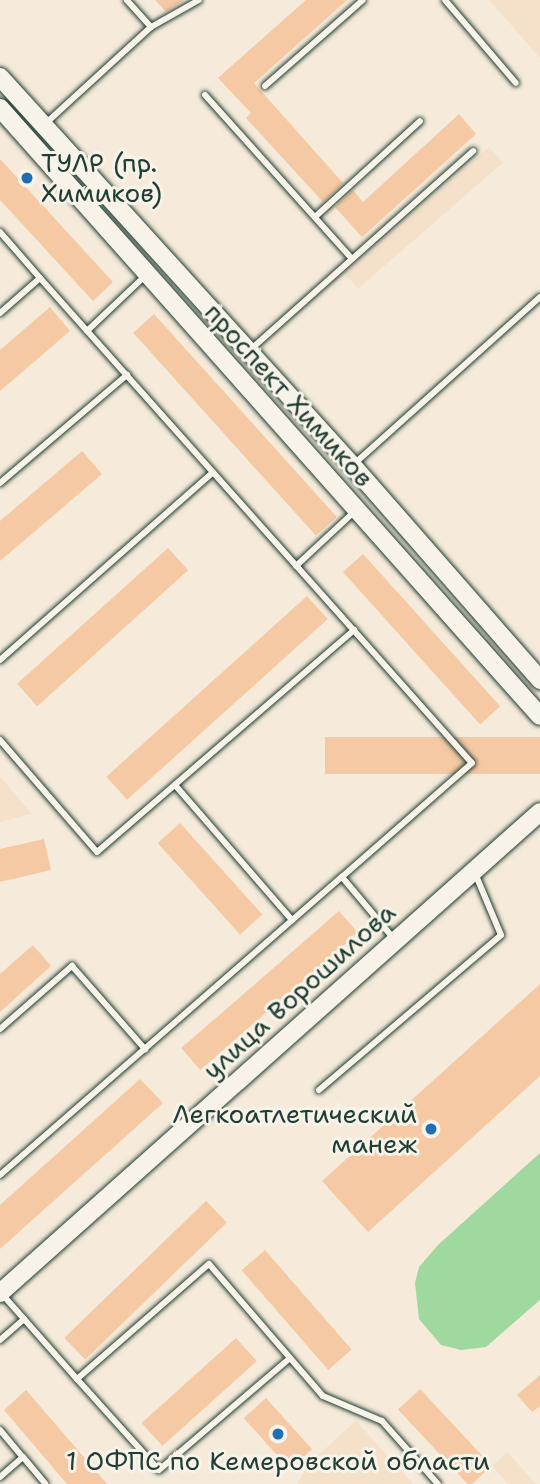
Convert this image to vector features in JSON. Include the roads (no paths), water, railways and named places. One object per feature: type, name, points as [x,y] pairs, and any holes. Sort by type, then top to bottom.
[{"type":"main road","name":"проспект Химиков","points":[[0,77],[352,465],[540,680]]},
{"type":"main road","name":"проспект Химиков","points":[[0,108],[540,716]]},
{"type":"main road","name":"улица Ворошилова","points":[[0,1293],[540,812]]},
{"type":"lane","points":[[127,0],[151,27]]},
{"type":"lane","points":[[42,126],[151,27],[199,0]]},
{"type":"lane","points":[[265,86],[363,0]]},
{"type":"lane","points":[[444,0],[516,83]]},
{"type":"lane","points":[[205,95],[352,259]]},
{"type":"lane","points":[[315,217],[421,121]]},
{"type":"lane","points":[[249,351],[472,151]]},
{"type":"lane","points":[[0,232],[472,763],[0,1175]]},
{"type":"lane","points":[[87,331],[147,274]]},
{"type":"lane","points":[[0,313],[40,278]]},
{"type":"lane","points":[[352,465],[540,297]]},
{"type":"lane","points":[[0,483],[127,375]]},
{"type":"lane","points":[[0,660],[214,472]]},
{"type":"lane","points":[[296,566],[356,510]]},
{"type":"lane","points":[[0,740],[97,852],[354,630]]},
{"type":"lane","points":[[175,785],[292,920]]},
{"type":"lane","points":[[319,1090],[501,935],[474,870]]},
{"type":"lane","points":[[342,877],[395,940]]},
{"type":"lane","points":[[0,1029],[72,966],[145,1049]]},
{"type":"lane","points":[[77,1380],[209,1264],[323,1396],[382,1421],[438,1484]]},
{"type":"lane","points":[[0,1293],[159,1470],[290,1358]]},
{"type":"lane","points":[[0,1340],[23,1319]]},
{"type":"lane","points":[[0,1430],[46,1484]]},
{"type":"lane","points":[[0,1476],[23,1457]]},
{"type":"place","name":"ТУЛР (пр. Химиков)","points":[[27,178]]},
{"type":"place","name":"Легкоатлетический манеж","points":[[431,1129]]},
{"type":"place","name":"1 ОФПС по Кемеровской области","points":[[278,1434]]}]
